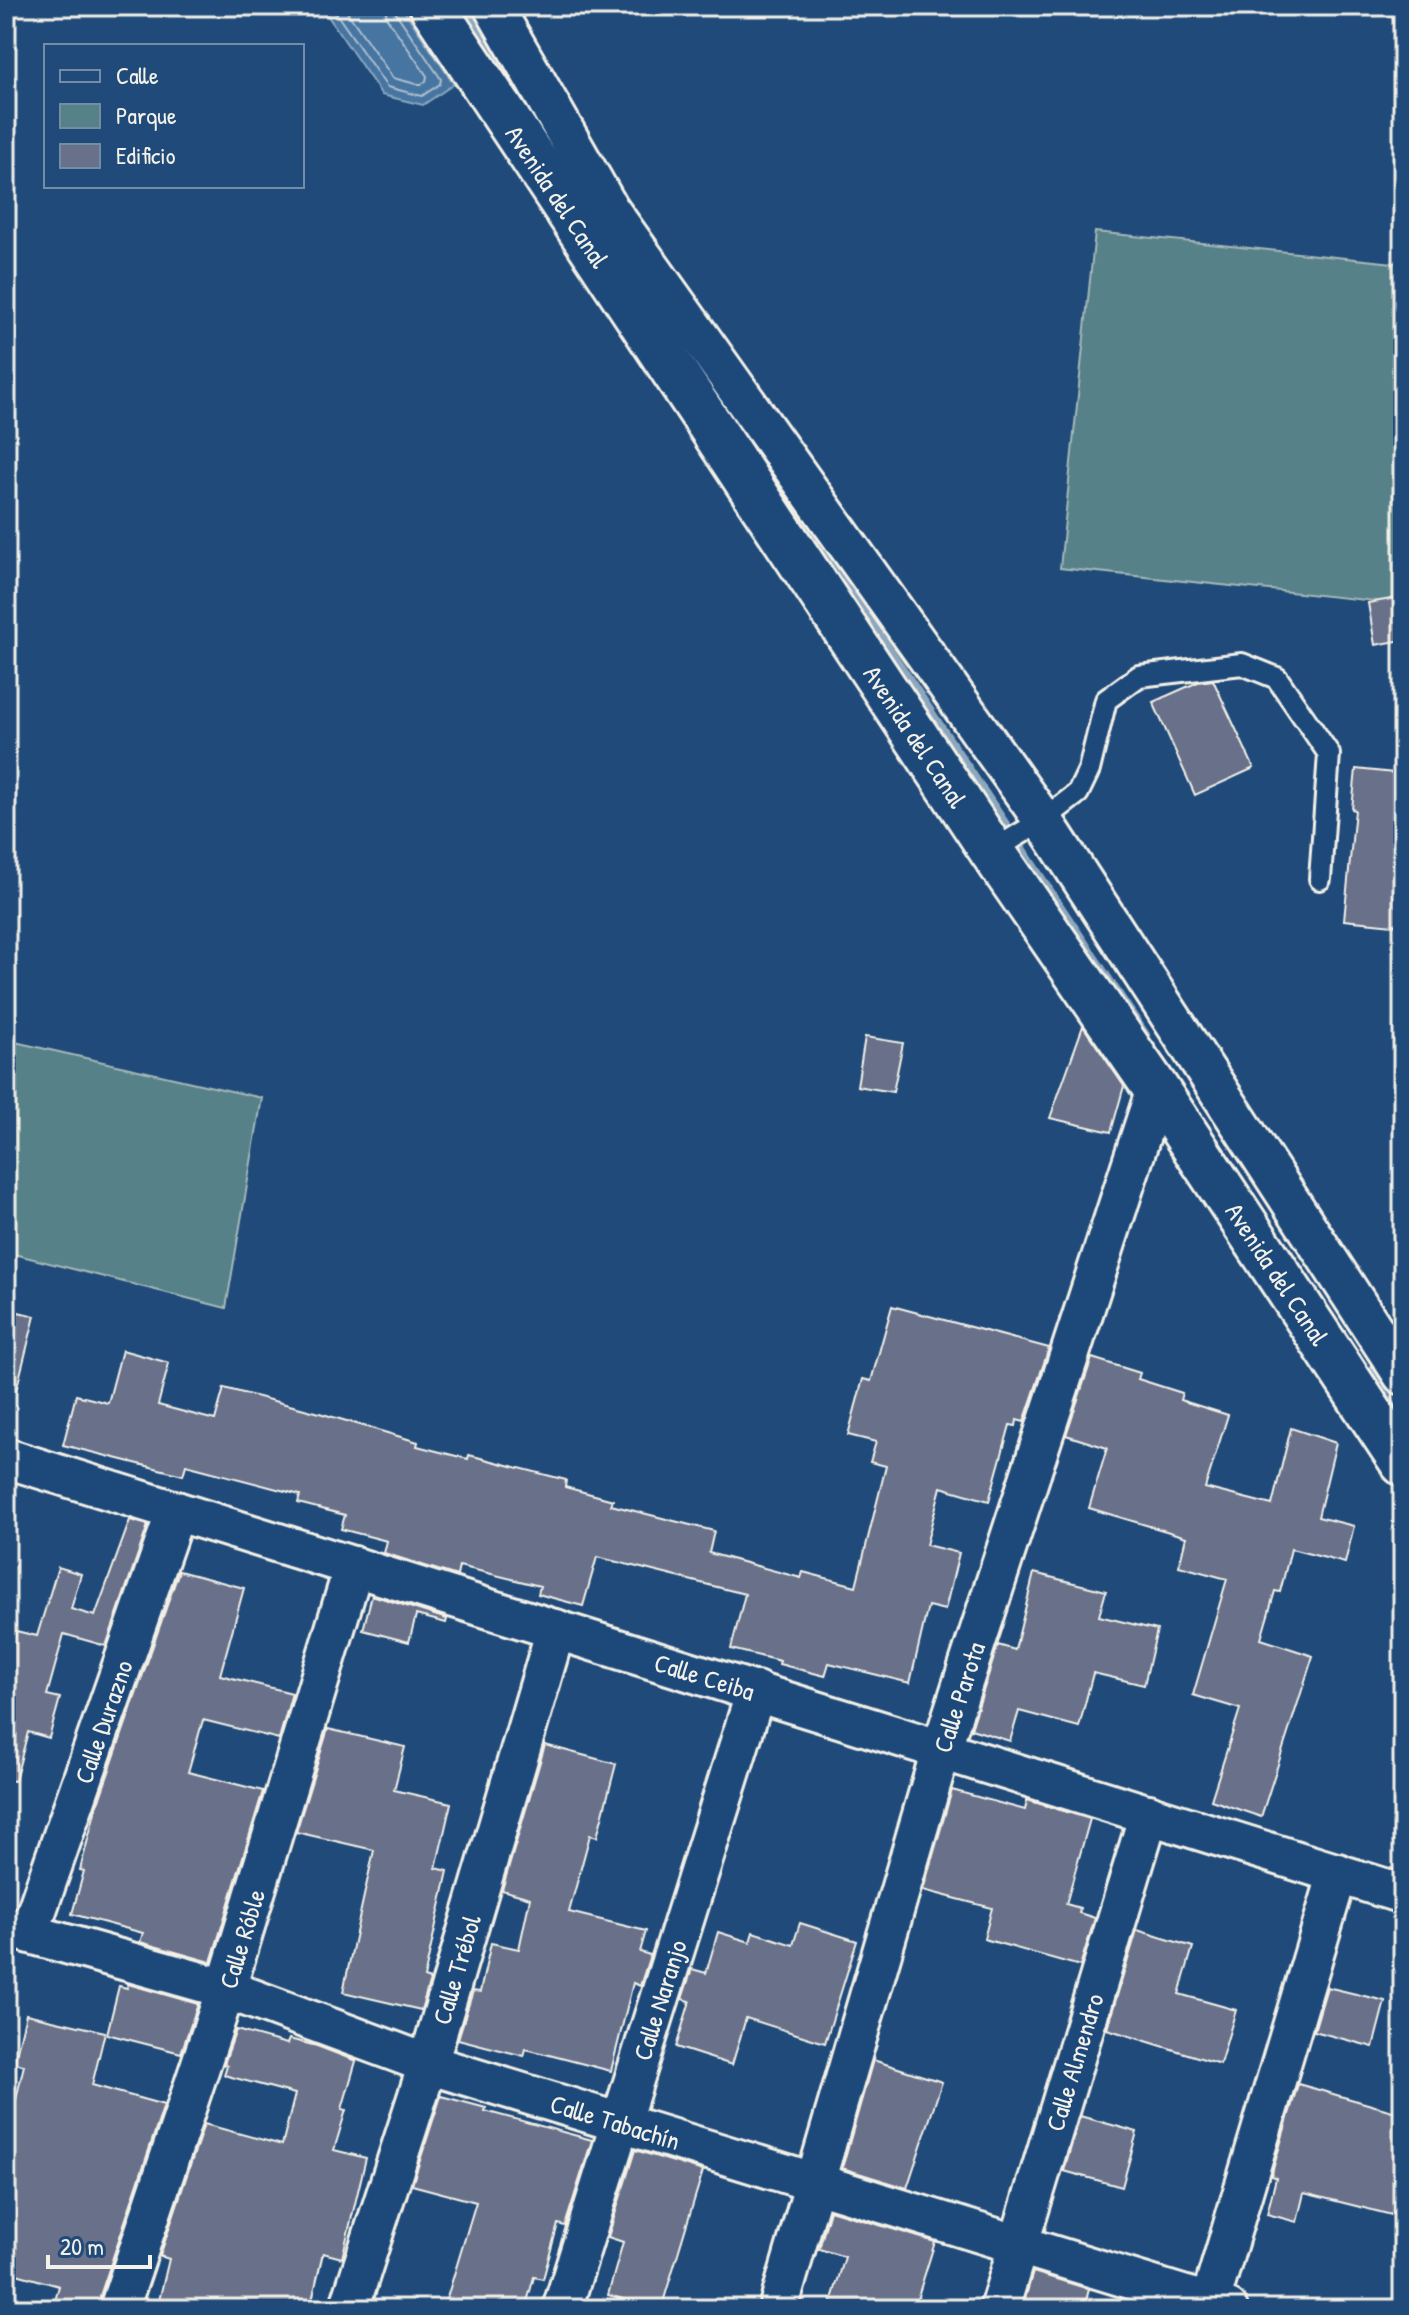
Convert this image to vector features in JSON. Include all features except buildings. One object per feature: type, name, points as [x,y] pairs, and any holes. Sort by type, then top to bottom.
[{"type":"street","name":"Avenida del Canal","points":[[432,6],[1012,838],[1156,1089],[1403,1463]]},
{"type":"street","points":[[493,6],[609,209],[1012,838],[1403,1375]]},
{"type":"street","name":"Calle Parota","points":[[778,2309],[941,1750],[1156,1089]]},
{"type":"street","name":"Calle Ceiba","points":[[6,1458],[1403,1894]]},
{"type":"street","name":"Calle Durazno","points":[[18,1930],[176,1511]]},
{"type":"street","name":"Calle Róble","points":[[119,2309],[226,1989],[354,1566]]},
{"type":"street","name":"Calle Trébol","points":[[349,2309],[428,2064],[556,1629]]},
{"type":"street","name":"Calle Naranjo","points":[[562,2309],[756,1691]]},
{"type":"street","name":"Calle Almendro","points":[[999,2309],[1149,1814]]},
{"type":"street","points":[[1215,2307],[1338,1873]]},
{"type":"street","name":"Calle Tabachín","points":[[18,1930],[226,1989],[428,2064],[1215,2307]]},
{"type":"lane","points":[[1012,838],[1078,793],[1089,770],[1106,700],[1139,676],[1242,664],[1277,678],[1329,754],[1320,879]]},
{"type":"green space","points":[[1095,232],[1403,264],[1403,604],[1060,568]]},
{"type":"green space","points":[[6,1040],[262,1098],[226,1308],[6,1252]]},
{"type":"water","points":[[321,6],[401,6],[454,84],[423,105],[382,95]]},
{"type":"waterway","points":[[462,6],[536,119]]},
{"type":"waterway","points":[[744,432],[1145,1035]]},
{"type":"waterway","points":[[1369,1371],[1403,1423]]}]
